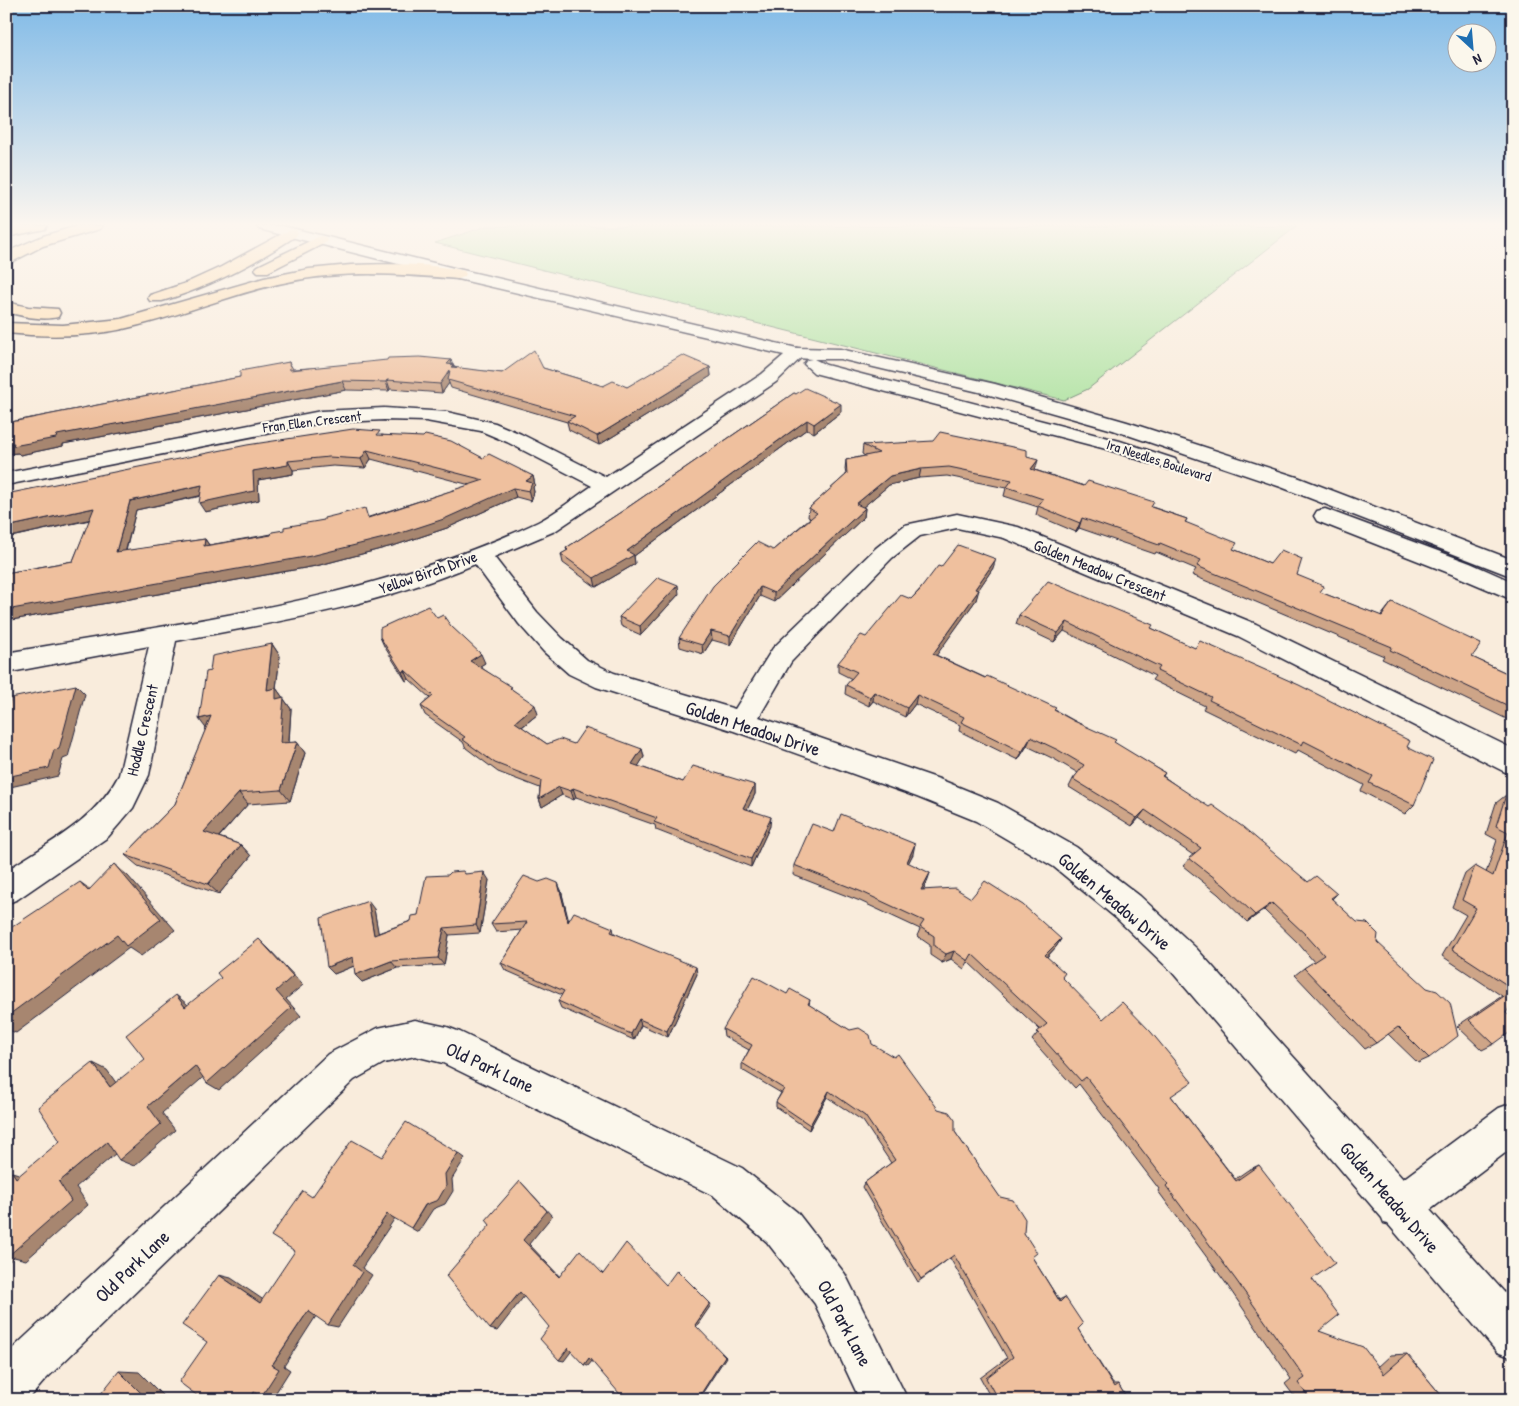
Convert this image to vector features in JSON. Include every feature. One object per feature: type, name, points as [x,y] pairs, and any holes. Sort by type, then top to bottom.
[{"type":"highway","points":[[141,302],[176,292]]},
{"type":"highway","points":[[200,303],[222,292]]},
{"type":"highway","points":[[6,328],[50,332],[98,328],[154,316],[233,292]]},
{"type":"highway","points":[[6,307],[28,312],[71,313]]},
{"type":"street","name":"Ira Needles Boulevard","points":[[534,292],[797,353],[840,354],[988,388],[1120,426],[1289,482],[1513,569]]},
{"type":"street","name":"Ira Needles Boulevard","points":[[797,353],[820,369],[1113,445],[1279,498],[1462,569],[1513,592]]},
{"type":"street","name":"Yellow Birch Drive","points":[[6,663],[307,608],[431,574],[547,526],[769,378],[797,353]]},
{"type":"street","name":"Fran Ellen Crescent","points":[[6,478],[321,417],[382,414],[432,417],[488,427],[513,437],[607,486]]},
{"type":"street","name":"Golden Meadow Crescent","points":[[742,722],[782,655],[884,554],[913,530],[957,522],[1010,532],[1247,630],[1513,763]]},
{"type":"street","name":"Golden Meadow Drive","points":[[480,554],[528,618],[553,646],[578,667],[604,680],[742,722],[928,788],[987,812],[1066,857],[1128,906],[1184,960],[1399,1208],[1513,1336]]},
{"type":"street","name":"Hoddle Crescent","points":[[6,889],[97,828],[122,798],[134,775],[165,634]]},
{"type":"street","name":"Old Park Lane","points":[[6,1390],[28,1364],[341,1067],[378,1046],[415,1038],[447,1045],[728,1182],[782,1227],[830,1289],[885,1400]]},
{"type":"street","points":[[1399,1208],[1513,1122]]},
{"type":"green space","points":[[630,292],[1213,292],[1088,389],[1064,400]]},
{"type":"building","points":[[534,350],[543,368],[603,386],[613,381],[627,387],[682,355],[710,367],[597,436],[567,421],[575,416],[448,380],[450,370],[440,384],[387,380],[386,382],[342,381],[57,435],[56,438],[13,446],[14,443],[6,444],[6,423],[240,377],[240,371],[289,362],[290,370],[387,360],[388,358],[420,357],[451,360],[447,364],[454,365],[452,367],[502,373]]},
{"type":"building","points":[[805,388],[841,404],[814,424],[807,420],[627,551],[634,555],[594,578],[561,554],[568,550],[566,548],[794,393],[796,394]]},
{"type":"building","points":[[353,429],[380,431],[377,435],[423,437],[425,435],[451,441],[483,458],[489,454],[533,476],[526,481],[532,483],[529,491],[513,488],[444,519],[392,536],[311,556],[6,610],[6,573],[73,561],[94,508],[6,527],[6,494],[247,445]],"holes":[[[367,450],[484,480],[368,518],[365,508],[324,518],[324,520],[284,527],[284,530],[272,532],[271,535],[204,546],[205,539],[116,552],[130,501],[202,485],[199,503],[254,491],[253,471],[288,465],[288,461],[329,457],[361,459]]]},
{"type":"building","points":[[940,432],[1027,450],[1027,457],[1038,460],[1031,469],[1084,486],[1088,481],[1154,502],[1151,507],[1187,519],[1185,522],[1237,543],[1233,549],[1270,564],[1281,550],[1302,559],[1297,575],[1324,586],[1320,592],[1382,616],[1392,602],[1481,644],[1472,657],[1513,676],[1513,708],[1390,650],[1392,647],[1197,566],[1201,560],[1160,543],[1159,545],[1082,518],[1080,523],[1038,506],[1043,499],[1007,487],[1012,480],[949,467],[921,469],[890,476],[856,504],[865,508],[774,593],[760,587],[730,636],[711,631],[702,645],[679,638],[713,586],[757,542],[773,550],[817,513],[809,508],[847,474],[846,460],[879,453],[863,445],[933,441]]},
{"type":"building","points":[[958,545],[996,559],[975,589],[979,590],[933,654],[985,678],[987,676],[1056,708],[1054,710],[1074,721],[1116,740],[1114,742],[1165,773],[1162,776],[1209,807],[1212,805],[1243,827],[1308,882],[1316,876],[1337,894],[1331,898],[1357,922],[1367,923],[1378,934],[1377,942],[1427,988],[1437,991],[1450,1003],[1458,1036],[1429,1058],[1398,1027],[1376,1043],[1304,968],[1324,955],[1272,903],[1255,915],[1225,886],[1189,858],[1201,848],[1145,810],[1137,818],[1073,779],[1084,765],[1058,750],[1031,737],[1022,752],[961,722],[964,717],[917,695],[907,708],[874,692],[870,697],[846,685],[857,672],[838,663],[861,635],[866,637],[901,595],[911,599],[938,566],[941,567]]},
{"type":"building","points":[[658,577],[678,585],[640,626],[619,617]]},
{"type":"building","points":[[1048,581],[1153,625],[1151,628],[1195,648],[1200,641],[1299,685],[1410,741],[1407,747],[1433,760],[1414,805],[1369,783],[1373,776],[1304,741],[1302,745],[1209,700],[1211,697],[1157,671],[1160,667],[1067,622],[1058,633],[1019,615]]},
{"type":"building","points":[[428,606],[437,618],[443,615],[451,626],[481,654],[470,661],[512,687],[510,688],[535,705],[515,722],[547,744],[560,739],[574,744],[585,728],[642,749],[632,764],[683,782],[693,766],[755,785],[743,808],[771,817],[751,859],[654,822],[657,818],[573,788],[571,791],[559,787],[539,799],[541,781],[495,763],[462,739],[465,737],[421,706],[433,696],[405,670],[402,672],[380,637],[380,628]]},
{"type":"building","points":[[272,644],[267,690],[276,688],[276,699],[284,697],[280,743],[297,742],[281,790],[239,793],[204,832],[241,845],[208,884],[125,855],[175,804],[211,716],[199,719],[206,672],[210,671],[212,656]]},
{"type":"building","points":[[76,685],[59,749],[54,750],[49,768],[6,777],[6,757],[12,754],[6,755],[6,707],[8,707],[11,698]]},
{"type":"building","points":[[1506,795],[1513,798],[1513,989],[1452,949],[1476,908],[1462,900],[1475,866],[1493,876],[1508,832],[1496,826]]},
{"type":"building","points":[[841,814],[915,844],[907,862],[930,873],[921,890],[955,888],[971,898],[985,881],[1023,905],[1061,939],[1045,955],[1065,973],[1062,977],[1103,1019],[1122,1002],[1151,1032],[1192,1082],[1171,1096],[1236,1181],[1259,1165],[1335,1263],[1312,1279],[1339,1315],[1319,1331],[1363,1347],[1384,1374],[1407,1354],[1445,1400],[1311,1400],[1298,1383],[1305,1378],[1236,1280],[1166,1186],[1168,1184],[1086,1077],[1081,1081],[1037,1032],[1047,1024],[972,954],[968,961],[954,951],[946,954],[934,946],[934,936],[920,927],[924,921],[862,892],[794,865],[812,824],[834,832]]},
{"type":"building","points":[[114,864],[161,919],[126,946],[117,935],[6,1017],[6,931],[80,882],[88,891]]},
{"type":"building","points":[[463,871],[465,874],[484,872],[476,925],[444,928],[438,958],[391,961],[355,975],[353,957],[327,967],[321,918],[368,901],[374,935],[411,921],[412,916],[418,915],[426,876],[448,875],[451,872]]},
{"type":"building","points":[[524,876],[539,882],[548,879],[558,883],[568,922],[574,912],[613,928],[611,932],[696,967],[667,1031],[639,1019],[631,1034],[558,1001],[564,991],[501,963],[527,922],[491,924]]},
{"type":"building","points":[[259,939],[293,976],[276,991],[291,1008],[207,1083],[195,1066],[148,1106],[161,1124],[119,1160],[107,1142],[59,1182],[71,1201],[8,1256],[6,1254],[6,1177],[12,1172],[16,1178],[60,1141],[38,1107],[93,1063],[110,1087],[145,1059],[126,1035],[176,995],[185,1007],[221,978],[217,973]]},
{"type":"building","points":[[754,976],[787,994],[790,989],[810,1000],[808,1004],[850,1030],[859,1028],[870,1035],[872,1044],[894,1057],[898,1054],[938,1109],[949,1112],[955,1120],[955,1132],[1000,1197],[1013,1200],[1025,1219],[1024,1233],[1037,1253],[1032,1257],[1060,1302],[1065,1297],[1083,1324],[1078,1329],[1114,1387],[1118,1384],[1128,1400],[998,1400],[986,1378],[1013,1357],[954,1255],[921,1279],[864,1183],[895,1160],[865,1116],[829,1091],[810,1125],[776,1102],[784,1089],[742,1063],[752,1045],[723,1029]]},
{"type":"building","points":[[1513,990],[1513,1001],[1506,1013],[1513,1019],[1513,1030],[1494,1044],[1469,1020]]},
{"type":"building","points":[[406,1122],[458,1153],[445,1174],[446,1186],[438,1200],[425,1205],[411,1228],[387,1214],[353,1265],[362,1272],[328,1325],[308,1311],[272,1365],[279,1369],[261,1397],[254,1392],[249,1400],[203,1400],[179,1382],[207,1342],[182,1325],[219,1275],[260,1303],[295,1251],[271,1236],[303,1191],[312,1197],[352,1140],[382,1157]]},
{"type":"building","points":[[520,1181],[547,1211],[523,1240],[559,1277],[580,1250],[603,1274],[626,1243],[666,1285],[677,1270],[710,1303],[695,1325],[725,1356],[697,1400],[637,1400],[636,1398],[635,1400],[625,1400],[589,1358],[584,1365],[568,1348],[559,1360],[540,1339],[549,1327],[520,1292],[490,1329],[446,1276],[490,1225],[486,1220]]},
{"type":"building","points":[[119,1371],[148,1400],[96,1400]]}]
